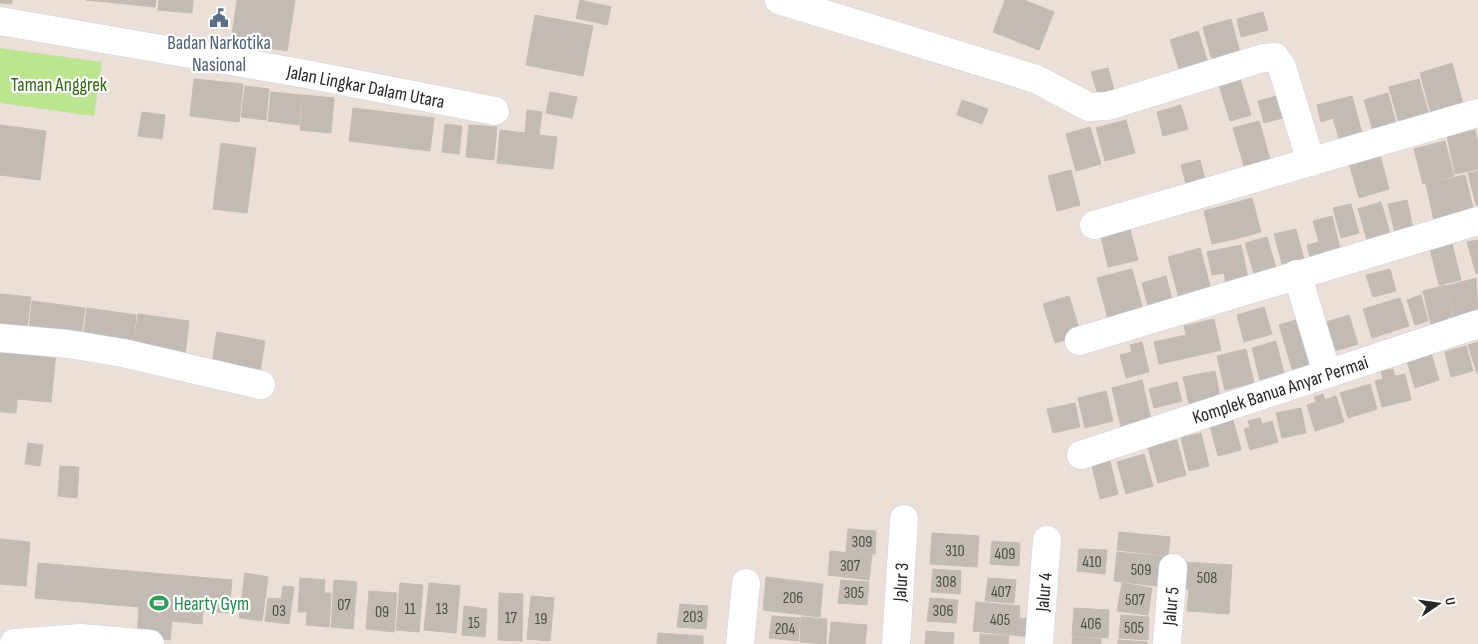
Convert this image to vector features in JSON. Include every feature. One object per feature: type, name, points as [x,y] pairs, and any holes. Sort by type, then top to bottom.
[{"type":"street","points":[[779,0],[1036,79],[1089,107],[1108,106],[1263,58],[1275,57],[1282,67],[1311,162]]},
{"type":"street","name":"Jalan Lingkar Dalam Utara","points":[[0,21],[306,74],[495,111]]},
{"type":"street","points":[[1094,225],[1478,114]]},
{"type":"street","points":[[1080,341],[1297,274],[1478,221]]},
{"type":"street","points":[[1297,274],[1327,374]]},
{"type":"street","name":"Komplek Banua Anyar Permai","points":[[1081,455],[1478,324]]},
{"type":"street","points":[[0,338],[68,344],[123,353],[262,385]]},
{"type":"street","name":"Jalur 3","points":[[896,644],[904,520]]},
{"type":"street","name":"Jalur 4","points":[[1039,644],[1047,540]]},
{"type":"street","name":"Jalur 5","points":[[1167,644],[1173,568]]},
{"type":"street","points":[[740,644],[746,583]]},
{"type":"street","points":[[11,641],[81,638],[150,644]]},
{"type":"green space","name":"Taman Anggrek","points":[[0,48],[102,62],[94,116],[0,103]]},
{"type":"building","points":[[0,0],[12,0],[12,4],[0,3]]},
{"type":"building","points":[[86,0],[156,0],[155,7]]},
{"type":"building","points":[[159,0],[193,0],[192,13],[158,10]]},
{"type":"building","points":[[237,0],[295,0],[287,51],[231,42]]},
{"type":"building","points":[[580,0],[611,7],[607,25],[576,18]]},
{"type":"building","points":[[1005,0],[1024,0],[1054,12],[1039,50],[993,32]]},
{"type":"building","points":[[1263,12],[1268,30],[1241,37],[1237,19]]},
{"type":"building","points":[[535,15],[593,26],[583,76],[526,65]]},
{"type":"building","points":[[1231,19],[1241,56],[1213,64],[1203,27]]},
{"type":"building","points":[[1198,31],[1208,63],[1180,72],[1170,40]]},
{"type":"building","points":[[1452,63],[1464,107],[1432,117],[1420,73]]},
{"type":"building","points":[[1108,68],[1114,90],[1098,94],[1091,72]]},
{"type":"building","points":[[194,79],[243,84],[239,122],[190,116]]},
{"type":"building","points":[[1240,79],[1251,115],[1230,121],[1219,85]]},
{"type":"building","points":[[1419,79],[1429,115],[1399,123],[1389,87]]},
{"type":"building","points":[[245,86],[269,89],[266,120],[241,117]]},
{"type":"building","points":[[271,92],[302,95],[299,125],[268,121]]},
{"type":"building","points":[[550,92],[577,97],[572,118],[546,113]]},
{"type":"building","points":[[1388,93],[1396,124],[1373,131],[1364,100]]},
{"type":"building","points":[[1284,94],[1290,116],[1264,123],[1258,101]]},
{"type":"building","points":[[303,95],[334,98],[331,133],[300,130]]},
{"type":"building","points":[[1352,96],[1362,133],[1339,139],[1333,118],[1321,122],[1317,105]]},
{"type":"building","points":[[962,100],[988,109],[982,124],[957,115]]},
{"type":"building","points":[[1181,105],[1188,129],[1163,136],[1157,112]]},
{"type":"building","points":[[353,108],[434,118],[430,151],[349,141]]},
{"type":"building","points":[[527,110],[542,112],[539,135],[557,137],[553,169],[497,163],[500,130],[525,133]]},
{"type":"building","points":[[142,112],[165,115],[162,139],[138,136]]},
{"type":"building","points":[[1126,120],[1135,153],[1105,161],[1096,128]]},
{"type":"building","points":[[1259,121],[1270,159],[1244,166],[1233,128]]},
{"type":"building","points":[[445,124],[462,126],[459,154],[442,152]]},
{"type":"building","points":[[0,125],[46,131],[40,180],[0,175]]},
{"type":"building","points":[[469,125],[497,127],[494,160],[466,157]]},
{"type":"building","points":[[1090,127],[1101,164],[1076,171],[1066,134]]},
{"type":"building","points":[[1475,130],[1478,143],[1478,169],[1455,174],[1447,136]]},
{"type":"building","points":[[1445,141],[1454,176],[1423,184],[1414,149]]},
{"type":"building","points":[[221,143],[256,148],[247,213],[213,209]]},
{"type":"building","points":[[1380,155],[1389,189],[1359,198],[1349,163]]},
{"type":"building","points":[[1200,160],[1205,180],[1186,184],[1181,165]]},
{"type":"building","points":[[1071,170],[1080,205],[1057,211],[1048,176]]},
{"type":"building","points":[[1478,171],[1478,205],[1476,205],[1468,173]]},
{"type":"building","points":[[1465,175],[1475,216],[1435,225],[1426,184]]},
{"type":"building","points":[[1252,198],[1261,232],[1235,239],[1226,205]]},
{"type":"building","points":[[1407,200],[1413,229],[1395,233],[1388,204]]},
{"type":"building","points":[[1381,202],[1392,240],[1369,247],[1358,209]]},
{"type":"building","points":[[1351,204],[1359,233],[1341,238],[1333,208]]},
{"type":"building","points":[[1226,205],[1235,239],[1212,244],[1204,211]]},
{"type":"building","points":[[1332,216],[1342,256],[1312,264],[1307,245],[1319,242],[1313,221]]},
{"type":"building","points":[[1129,225],[1138,260],[1108,267],[1100,232]]},
{"type":"building","points":[[1296,229],[1304,259],[1282,264],[1274,234]]},
{"type":"building","points":[[1267,237],[1276,268],[1254,274],[1245,243]]},
{"type":"building","points":[[1478,240],[1478,273],[1476,274],[1467,242]]},
{"type":"building","points":[[1452,244],[1461,280],[1439,285],[1430,249]]},
{"type":"building","points":[[1241,245],[1248,278],[1226,283],[1224,273],[1212,275],[1207,252]]},
{"type":"building","points":[[1200,248],[1213,297],[1181,306],[1168,257]]},
{"type":"building","points":[[1132,269],[1143,310],[1108,319],[1097,278]]},
{"type":"building","points":[[1390,269],[1396,291],[1373,297],[1366,275]]},
{"type":"building","points":[[1166,276],[1174,307],[1150,314],[1142,283]]},
{"type":"building","points":[[1476,278],[1478,312],[1454,318],[1446,286]]},
{"type":"building","points":[[1445,285],[1453,319],[1431,325],[1423,291]]},
{"type":"building","points":[[0,294],[31,297],[27,328],[0,324]]},
{"type":"building","points":[[1421,295],[1428,321],[1415,325],[1407,300]]},
{"type":"building","points":[[1069,296],[1081,335],[1055,343],[1043,304]]},
{"type":"building","points":[[1400,298],[1409,326],[1372,338],[1363,309]]},
{"type":"building","points":[[32,301],[85,308],[81,338],[29,331]]},
{"type":"building","points":[[1264,307],[1272,334],[1244,342],[1237,315]]},
{"type":"building","points":[[87,308],[136,315],[133,345],[83,339]]},
{"type":"building","points":[[138,314],[189,321],[185,356],[133,350]]},
{"type":"building","points":[[1349,315],[1358,344],[1334,351],[1326,322]]},
{"type":"building","points":[[1302,318],[1316,365],[1293,372],[1279,325]]},
{"type":"building","points":[[1214,319],[1221,350],[1191,357],[1184,326]]},
{"type":"building","points":[[217,332],[265,341],[259,377],[211,368]]},
{"type":"building","points":[[1186,335],[1191,357],[1159,364],[1154,342]]},
{"type":"building","points":[[1276,341],[1284,374],[1260,380],[1252,348]]},
{"type":"building","points":[[1142,342],[1149,372],[1126,378],[1120,355],[1132,352],[1130,345]]},
{"type":"building","points":[[1478,342],[1478,373],[1477,373],[1468,345]]},
{"type":"building","points":[[1466,346],[1473,371],[1451,377],[1445,352]]},
{"type":"building","points":[[0,347],[56,352],[51,402],[17,399],[16,413],[0,412]]},
{"type":"building","points":[[1246,349],[1254,383],[1225,390],[1217,356]]},
{"type":"building","points":[[1430,350],[1439,380],[1415,388],[1406,358]]},
{"type":"building","points":[[1393,369],[1395,376],[1405,374],[1411,400],[1382,407],[1375,381],[1383,379],[1381,371]]},
{"type":"building","points":[[1215,371],[1220,397],[1189,404],[1183,377]]},
{"type":"building","points":[[1142,380],[1152,424],[1122,431],[1112,388]]},
{"type":"building","points":[[1177,382],[1182,401],[1154,408],[1149,389]]},
{"type":"building","points":[[1370,384],[1377,409],[1348,418],[1340,393]]},
{"type":"building","points":[[1106,391],[1113,421],[1085,428],[1078,398]]},
{"type":"building","points":[[1323,394],[1325,400],[1336,396],[1344,422],[1315,431],[1307,405],[1316,402],[1314,397]]},
{"type":"building","points":[[1075,403],[1080,427],[1053,433],[1047,409]]},
{"type":"building","points":[[1301,408],[1306,433],[1282,438],[1276,413]]},
{"type":"building","points":[[1260,418],[1262,424],[1272,421],[1278,442],[1250,450],[1244,429],[1250,427],[1248,421]]},
{"type":"building","points":[[1233,420],[1241,450],[1218,456],[1210,426]]},
{"type":"building","points":[[1201,433],[1209,466],[1189,471],[1181,438]]},
{"type":"building","points":[[1177,440],[1186,475],[1158,483],[1148,447]]},
{"type":"building","points":[[28,443],[43,445],[40,466],[25,464]]},
{"type":"building","points":[[1144,454],[1153,486],[1126,494],[1117,462]]},
{"type":"building","points":[[1110,461],[1118,494],[1100,499],[1092,466]]},
{"type":"building","points":[[60,466],[79,467],[77,498],[58,496]]},
{"type":"building","points":[[848,529],[876,531],[875,554],[846,552]]},
{"type":"building","points":[[1119,532],[1170,537],[1168,556],[1117,550]]},
{"type":"building","points":[[932,533],[979,536],[977,567],[930,564]]},
{"type":"building","points":[[0,539],[30,542],[26,586],[0,584]]},
{"type":"building","points":[[992,541],[1020,543],[1019,566],[990,564]]},
{"type":"building","points":[[1079,549],[1107,550],[1105,574],[1077,571]]},
{"type":"building","points":[[830,551],[872,555],[869,580],[828,575]]},
{"type":"building","points":[[1117,552],[1168,557],[1165,587],[1114,581]]},
{"type":"building","points":[[1184,562],[1232,565],[1229,614],[1187,611],[1189,589],[1182,589]]},
{"type":"building","name":"Hearty Gym","points":[[38,563],[232,580],[229,613],[203,611],[202,624],[172,621],[170,640],[137,637],[139,607],[35,598]]},
{"type":"building","points":[[933,569],[961,571],[960,594],[931,592]]},
{"type":"building","points":[[245,573],[268,577],[262,621],[239,618]]},
{"type":"building","points":[[766,577],[823,584],[820,617],[763,610]]},
{"type":"building","points":[[300,578],[325,580],[324,593],[331,593],[329,627],[306,625],[307,612],[298,612]]},
{"type":"building","points":[[988,578],[1016,580],[1014,603],[985,601]]},
{"type":"building","points":[[334,580],[357,582],[353,629],[331,627]]},
{"type":"building","points":[[841,580],[869,582],[867,605],[838,603]]},
{"type":"building","points":[[400,583],[423,585],[419,632],[396,630]]},
{"type":"building","points":[[429,583],[460,586],[456,633],[424,630]]},
{"type":"building","points":[[1122,583],[1152,588],[1148,615],[1117,611]]},
{"type":"building","points":[[283,586],[294,587],[289,624],[265,621],[268,598],[281,599]]},
{"type":"building","points":[[369,591],[397,593],[394,632],[366,629]]},
{"type":"building","points":[[499,593],[523,594],[522,641],[498,640]]},
{"type":"building","points":[[531,596],[554,598],[550,641],[527,639]]},
{"type":"building","points":[[930,598],[958,600],[956,623],[927,621]]},
{"type":"building","points":[[976,602],[1020,606],[1019,618],[1033,619],[1031,637],[973,631]]},
{"type":"building","points":[[680,604],[708,606],[706,629],[677,627]]},
{"type":"building","points":[[464,606],[487,609],[485,637],[462,635]]},
{"type":"building","points":[[1074,608],[1109,610],[1108,638],[1072,636]]},
{"type":"building","points":[[1121,615],[1149,617],[1148,640],[1119,638]]},
{"type":"building","points":[[772,616],[800,618],[798,641],[769,638]]},
{"type":"building","points":[[801,617],[827,619],[826,644],[800,642]]},
{"type":"building","points":[[831,622],[867,625],[865,644],[829,644]]},
{"type":"building","points":[[926,631],[954,633],[953,644],[925,644]]},
{"type":"building","points":[[658,633],[703,636],[703,644],[657,644]]},
{"type":"building","points":[[980,634],[1009,636],[1008,644],[980,644]]},
{"type":"building","points":[[1073,637],[1101,639],[1101,644],[1072,644]]},
{"type":"building","points":[[1118,640],[1147,642],[1147,644],[1118,644]]},
{"type":"place","name":"Badan Narkotika Nasional","points":[[219,18]]},
{"type":"place","name":"Hearty Gym","points":[[159,603]]}]
